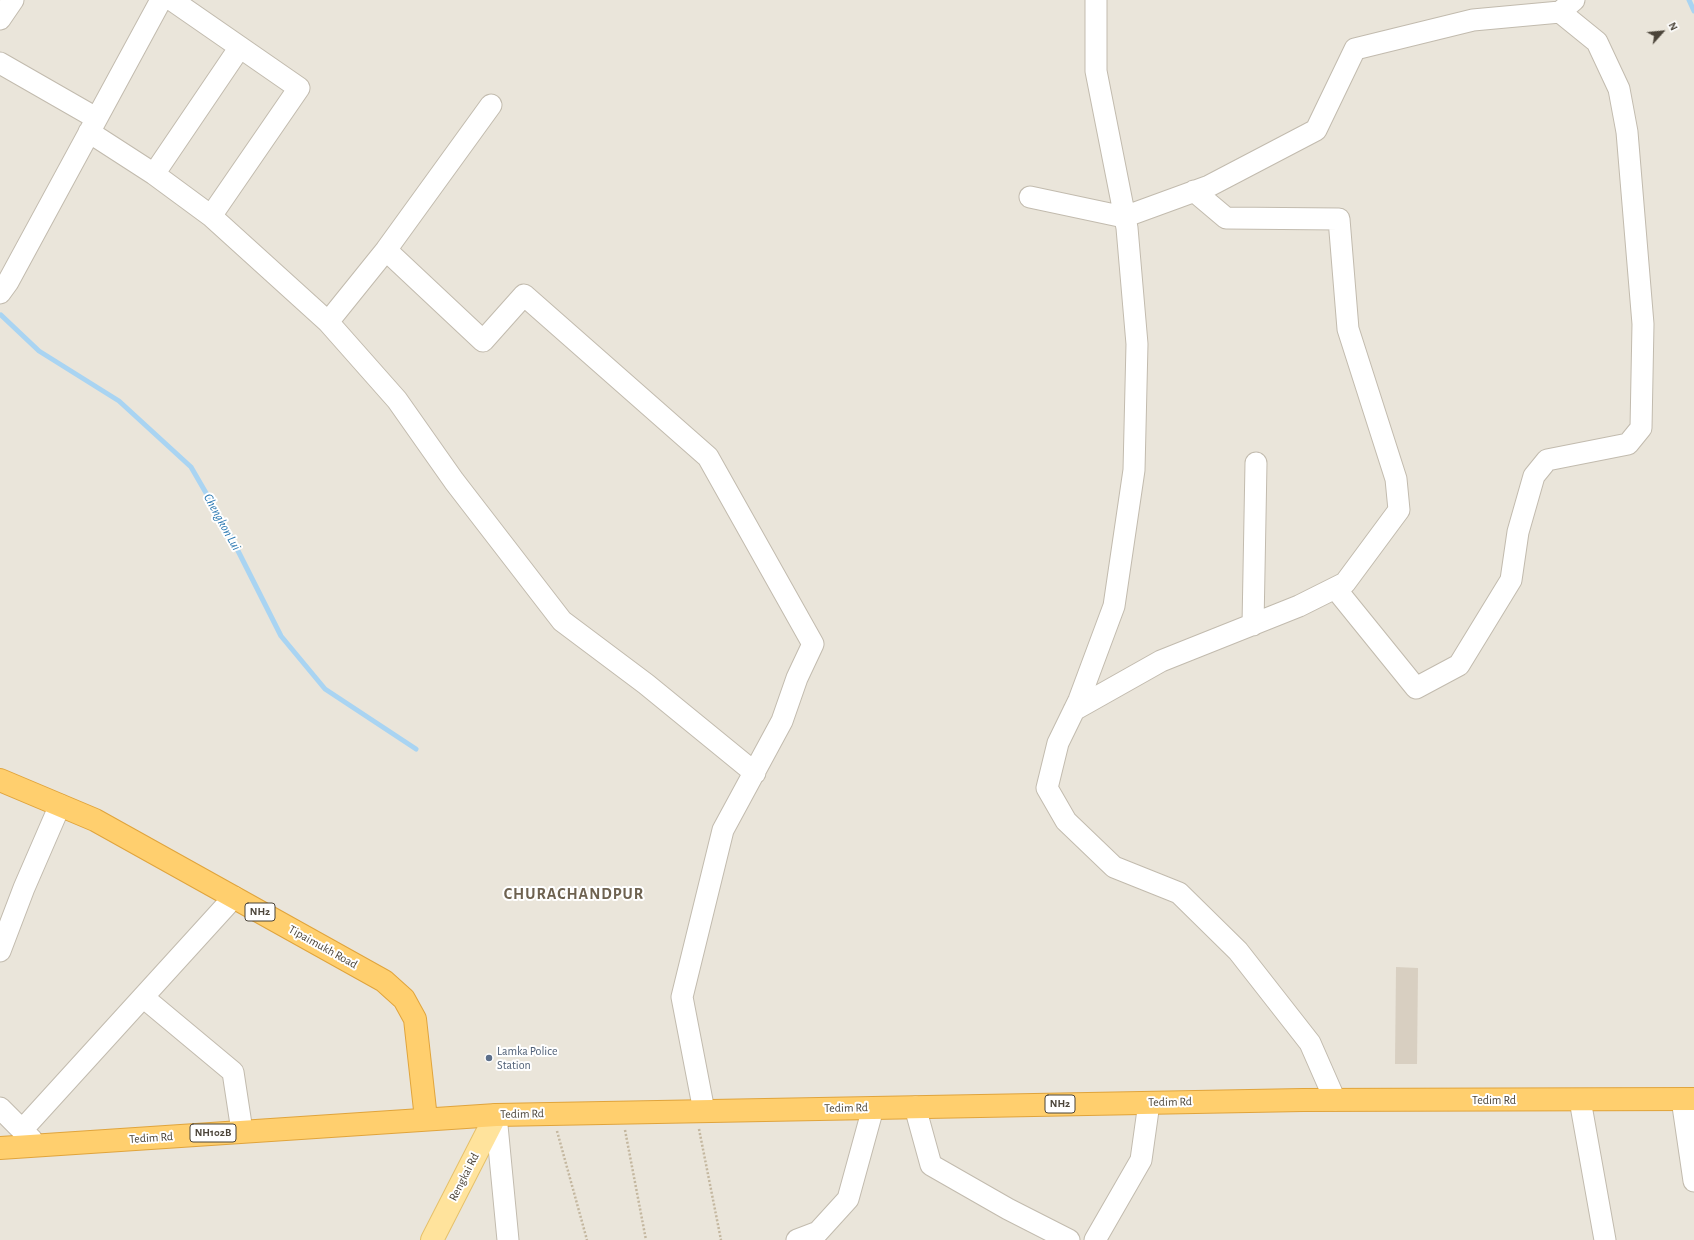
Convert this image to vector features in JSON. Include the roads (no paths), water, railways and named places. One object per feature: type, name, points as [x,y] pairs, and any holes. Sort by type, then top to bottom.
[{"type":"highway","name":"Tipaimukh Road","points":[[0,780],[94,820],[384,981],[404,998],[415,1019],[426,1119]]},
{"type":"highway","name":"Tedim Rd","points":[[0,1148],[496,1115],[1335,1100],[1688,1099]]},
{"type":"main road","name":"Rengkai Rd","points":[[432,1240],[496,1115]]},
{"type":"street","points":[[0,19],[13,0]]},
{"type":"street","points":[[0,293],[8,282],[161,0]]},
{"type":"street","points":[[172,0],[299,88],[211,216]]},
{"type":"street","points":[[1096,0],[1096,71],[1124,217],[1136,344],[1134,470],[1114,606],[1074,710],[1058,743],[1047,788],[1066,821],[1114,867],[1179,893],[1238,951],[1310,1043],[1335,1100]]},
{"type":"street","points":[[1030,197],[1124,217],[1209,186],[1316,130],[1355,49],[1473,20],[1567,6],[1597,42],[1619,89],[1627,132],[1643,324],[1641,428],[1628,444],[1547,460],[1534,476],[1518,532],[1511,580],[1459,665],[1416,688],[1335,588]]},
{"type":"street","points":[[154,174],[240,47]]},
{"type":"street","points":[[0,63],[93,125],[154,174],[211,216],[328,322],[398,400],[454,481],[562,620],[646,684],[755,773]]},
{"type":"street","points":[[328,322],[386,250],[491,105]]},
{"type":"street","points":[[1074,710],[1161,661],[1299,606],[1345,583],[1399,510],[1396,479],[1348,329],[1339,219],[1226,218],[1194,191]]},
{"type":"street","points":[[386,250],[483,341],[524,295],[708,457],[813,644],[797,678],[782,721],[723,830],[682,997],[700,1111]]},
{"type":"street","points":[[1253,625],[1256,463]]},
{"type":"street","points":[[0,951],[24,888],[60,805]]},
{"type":"street","points":[[22,1130],[234,897]]},
{"type":"street","points":[[143,997],[234,1072],[242,1132]]},
{"type":"street","points":[[1688,1099],[1694,1181]]},
{"type":"street","points":[[1580,1100],[1605,1240]]},
{"type":"street","points":[[1095,1240],[1141,1160],[1149,1103]]},
{"type":"street","points":[[915,1107],[931,1165],[1008,1209],[1069,1240]]},
{"type":"street","points":[[0,1108],[38,1146]]},
{"type":"street","points":[[797,1240],[818,1232],[848,1199],[873,1108]]},
{"type":"street","points":[[496,1115],[508,1240]]},
{"type":"waterway","points":[[1689,0],[1694,11]]},
{"type":"waterway","name":"Chengkon Lui","points":[[1,315],[39,351],[119,401],[191,467],[228,531],[281,636],[325,689],[416,749]]},
{"type":"place","name":"Lamka Police Station","points":[[489,1058]]},
{"type":"district","name":"CHURACHANDPUR","points":[[574,894]]}]
